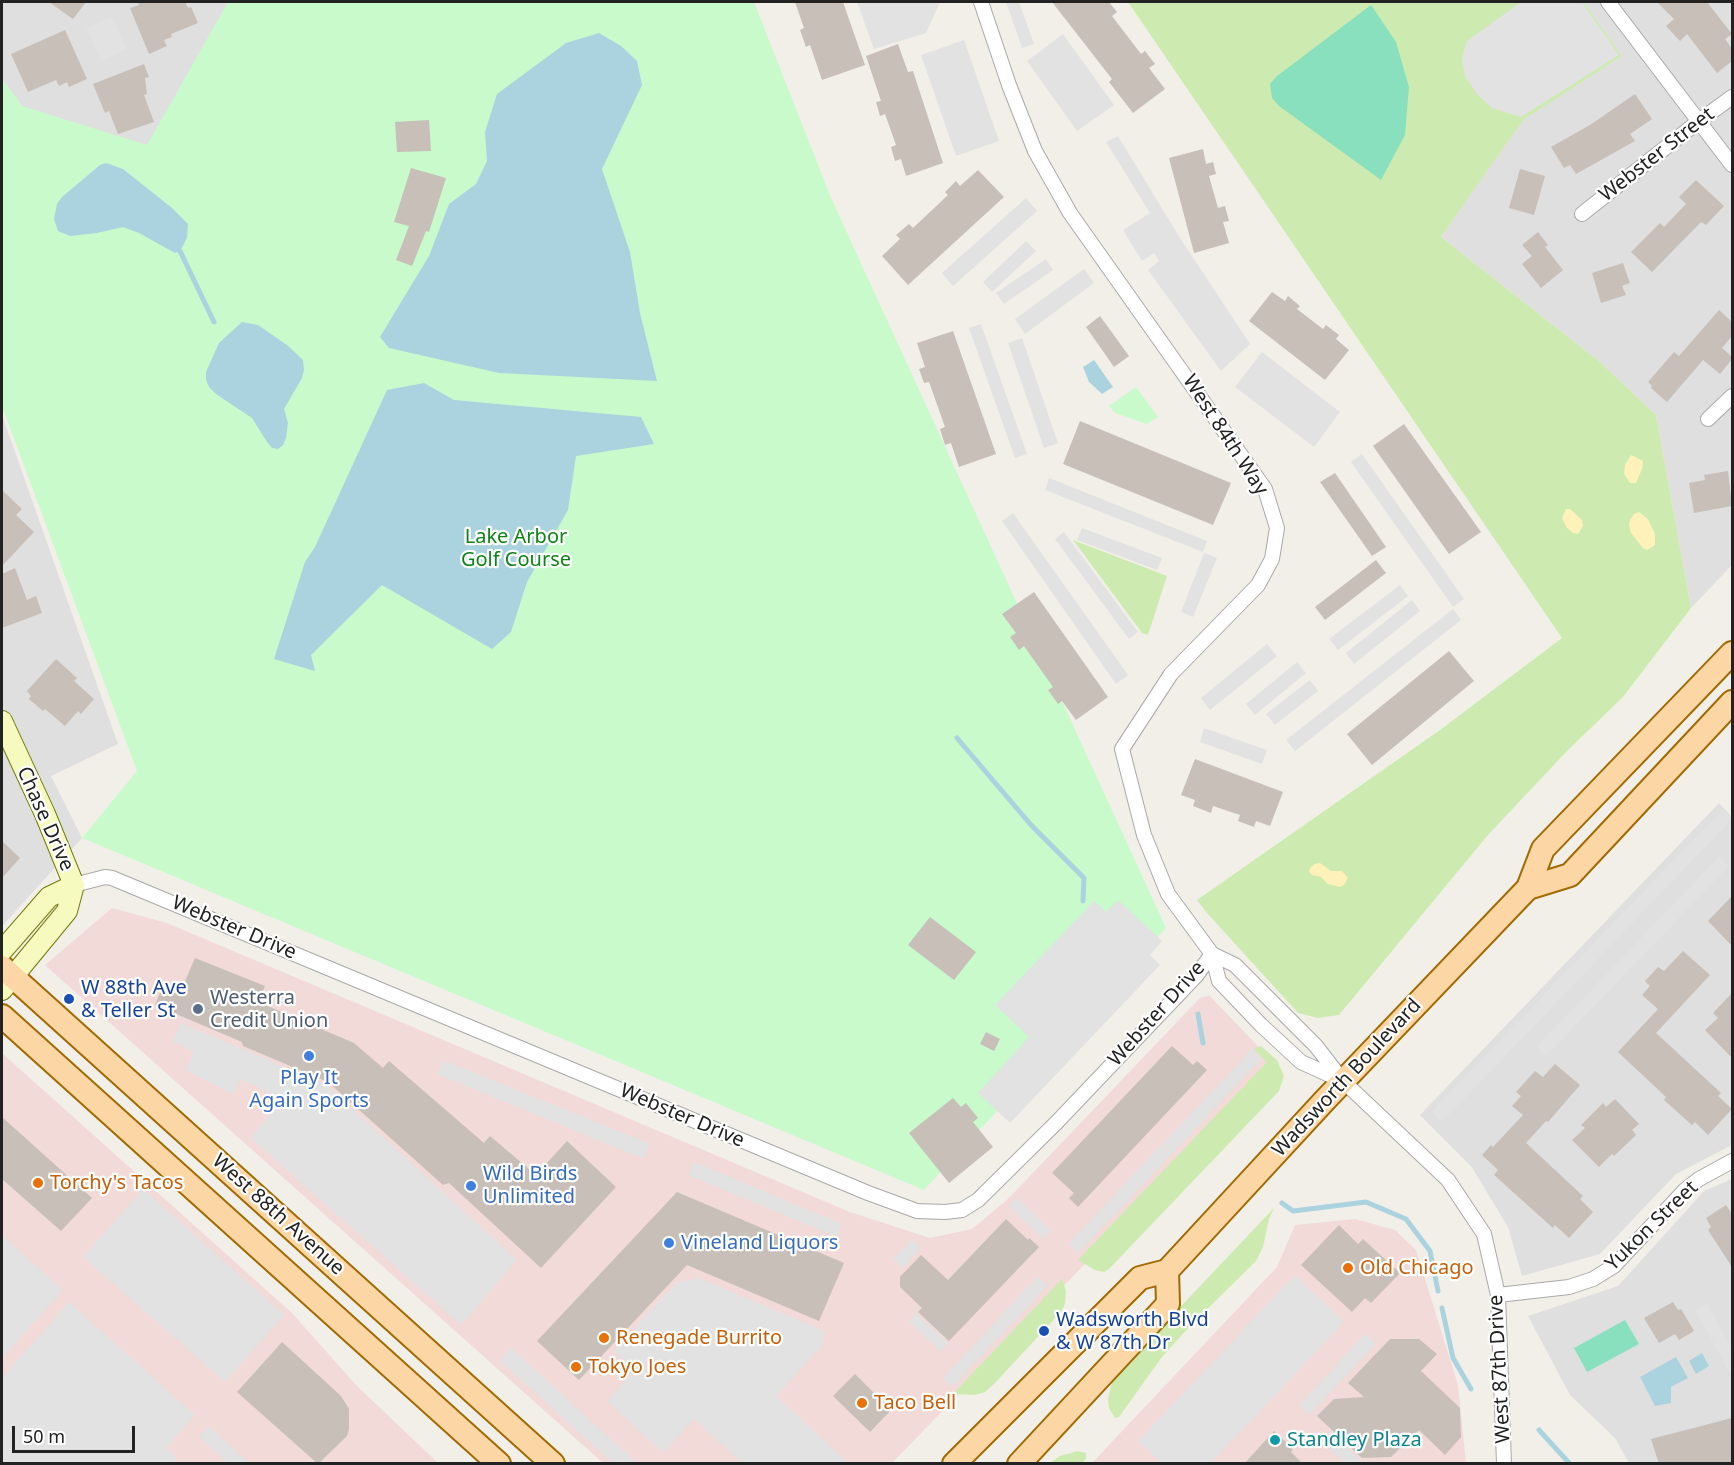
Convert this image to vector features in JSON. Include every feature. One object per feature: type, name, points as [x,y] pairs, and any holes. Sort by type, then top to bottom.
[{"type":"main road","name":"Wadsworth Boulevard","points":[[1167,1271],[1342,1081],[1528,888],[1543,849],[1732,653]]},
{"type":"main road","name":"Wadsworth Boulevard","points":[[1528,888],[1570,875],[1732,702]]},
{"type":"main road","name":"West 88th Avenue","points":[[5,978],[554,1464]]},
{"type":"main road","name":"West 88th Avenue","points":[[2,1016],[499,1464]]},
{"type":"main road","points":[[954,1464],[1140,1278],[1167,1271],[1168,1304],[1019,1464]]},
{"type":"street","name":"West 84th Way","points":[[981,2],[1035,151],[1070,213],[1265,489],[1276,528],[1272,559],[1258,585],[1171,674],[1122,749],[1144,836],[1168,894],[1212,954],[1219,981],[1301,1062],[1342,1081]]},
{"type":"street","points":[[1608,2],[1732,165]]},
{"type":"street","name":"Webster Street","points":[[1582,214],[1732,97]]},
{"type":"street","points":[[1708,419],[1732,396]]},
{"type":"street","name":"Chase Drive","points":[[2,721],[45,814],[74,885]]},
{"type":"street","name":"Webster Drive","points":[[74,885],[105,877],[112,878],[868,1193],[917,1211],[962,1210],[978,1200],[1057,1122],[1196,976],[1212,954]]},
{"type":"street","points":[[2,951],[50,897],[74,885]]},
{"type":"street","points":[[5,978],[67,911],[74,885]]},
{"type":"street","name":"West 84th Way","points":[[1212,954],[1234,965],[1316,1046],[1342,1081]]},
{"type":"street","name":"West 87th Drive","points":[[1342,1081],[1448,1180],[1484,1234],[1498,1295],[1504,1464]]},
{"type":"street","name":"Yukon Street","points":[[1498,1295],[1569,1287],[1593,1279],[1614,1266],[1684,1190],[1732,1161]]},
{"type":"shaded area","points":[[2,2],[250,2],[147,146],[114,148],[22,106],[2,79]]},
{"type":"shaded area","points":[[857,2],[940,2],[926,33],[874,49]]},
{"type":"shaded area","points":[[1006,2],[1019,2],[1034,44],[1022,48]]},
{"type":"shaded area","points":[[1521,2],[1582,2],[1619,55],[1521,117],[1492,108],[1478,95],[1465,76],[1462,58],[1467,41]]},
{"type":"shaded area","points":[[1584,2],[1732,2],[1732,565],[1691,608],[1656,415],[1600,362],[1441,237],[1522,120],[1622,56]]},
{"type":"shaded area","points":[[112,17],[127,49],[101,61],[86,28]]},
{"type":"shaded area","points":[[1063,34],[1114,105],[1077,131],[1027,61]]},
{"type":"shaded area","points":[[964,40],[999,141],[956,156],[921,55]]},
{"type":"shaded area","points":[[1118,136],[1180,238],[1250,344],[1221,371],[1148,270],[1159,261],[1154,253],[1142,261],[1123,230],[1150,213],[1106,142]]},
{"type":"shaded area","points":[[1026,198],[1037,211],[953,286],[942,273]]},
{"type":"shaded area","points":[[1026,241],[1036,251],[992,292],[983,282]]},
{"type":"shaded area","points":[[1046,259],[1053,270],[1004,304],[996,293]]},
{"type":"shaded area","points":[[1084,269],[1094,283],[1025,334],[1015,319]]},
{"type":"shaded area","points":[[981,324],[1027,454],[1015,458],[969,328]]},
{"type":"shaded area","points":[[1022,338],[1058,443],[1044,448],[1008,343]]},
{"type":"shaded area","points":[[1262,352],[1340,412],[1314,447],[1235,387]]},
{"type":"shaded area","points":[[2,415],[118,744],[51,776],[82,838],[2,926]]},
{"type":"shaded area","points":[[1362,454],[1464,599],[1453,607],[1351,462]]},
{"type":"shaded area","points":[[1049,478],[1207,541],[1203,552],[1045,490]]},
{"type":"shaded area","points":[[1013,513],[1128,675],[1116,684],[1002,521]]},
{"type":"shaded area","points":[[1082,528],[1162,558],[1157,570],[1077,540]]},
{"type":"shaded area","points":[[1064,532],[1138,632],[1129,639],[1055,539]]},
{"type":"shaded area","points":[[1204,553],[1217,558],[1193,617],[1181,612]]},
{"type":"shaded area","points":[[1400,585],[1408,596],[1338,650],[1329,639]]},
{"type":"shaded area","points":[[1412,600],[1420,611],[1354,664],[1346,653]]},
{"type":"shaded area","points":[[1453,609],[1461,620],[1295,751],[1286,740]]},
{"type":"shaded area","points":[[1267,644],[1277,656],[1210,710],[1201,698]]},
{"type":"shaded area","points":[[1297,662],[1306,673],[1255,715],[1246,704]]},
{"type":"shaded area","points":[[1310,680],[1318,691],[1275,725],[1266,714]]},
{"type":"shaded area","points":[[1204,728],[1267,750],[1262,764],[1200,742]]},
{"type":"shaded area","points":[[1719,803],[1732,817],[1732,1145],[1676,1174],[1600,1254],[1522,1276],[1508,1227],[1471,1166],[1420,1115]]},
{"type":"shaded area","points":[[1723,809],[1732,819],[1442,1122],[1431,1112]]},
{"type":"shaded area","points":[[1719,857],[1729,866],[1546,1056],[1536,1047]]},
{"type":"shaded area","points":[[1118,900],[1162,941],[1150,955],[1160,965],[1010,1123],[978,1093],[1029,1037],[995,1005],[1094,901],[1106,912]]},
{"type":"shaded area","points":[[112,908],[167,923],[850,1212],[930,1238],[972,1229],[1009,1198],[1200,998],[1209,995],[1277,1066],[892,1463],[603,1463],[45,965]]},
{"type":"shaded area","points":[[181,1023],[322,1083],[331,1089],[517,1260],[461,1325],[251,1138],[283,1099],[241,1079],[233,1094],[185,1070],[194,1052],[173,1041]]},
{"type":"shaded area","points":[[1252,1049],[1262,1058],[1078,1253],[1068,1244]]},
{"type":"shaded area","points":[[2,1053],[292,1313],[356,1385],[438,1463],[2,1463]]},
{"type":"shaded area","points":[[443,1060],[650,1144],[644,1159],[437,1074]]},
{"type":"shaded area","points":[[694,1162],[842,1224],[837,1237],[688,1175]]},
{"type":"shaded area","points":[[1732,1179],[1732,1463],[1629,1463],[1615,1438],[1570,1395],[1528,1316],[1618,1286],[1704,1191]]},
{"type":"shaded area","points":[[143,1189],[284,1315],[225,1382],[83,1257]]},
{"type":"shaded area","points":[[1017,1198],[1051,1230],[1043,1239],[1009,1206]]},
{"type":"shaded area","points":[[1355,1219],[1395,1230],[1416,1250],[1458,1385],[1466,1463],[1091,1464],[1277,1267],[1295,1225]]},
{"type":"shaded area","points":[[2,1235],[63,1290],[2,1358]]},
{"type":"shaded area","points":[[912,1240],[921,1248],[903,1268],[893,1259]]},
{"type":"shaded area","points":[[1295,1275],[1344,1322],[1211,1463],[1162,1463],[1138,1441]]},
{"type":"shaded area","points":[[1038,1276],[1048,1285],[952,1387],[943,1378]]},
{"type":"shaded area","points":[[699,1278],[824,1331],[823,1345],[776,1396],[845,1460],[842,1463],[742,1463],[694,1419],[663,1453],[607,1401],[634,1371],[614,1351],[676,1283]]},
{"type":"shaded area","points":[[69,1302],[195,1415],[166,1448],[177,1458],[173,1463],[2,1463],[2,1378]]},
{"type":"shaded area","points":[[1707,1303],[1732,1349],[1732,1377],[1695,1310]]},
{"type":"shaded area","points":[[916,1313],[948,1343],[940,1351],[909,1321]]},
{"type":"shaded area","points":[[1365,1334],[1376,1344],[1309,1415],[1299,1405]]},
{"type":"shaded area","points":[[511,1348],[637,1463],[613,1463],[500,1361]]},
{"type":"shaded area","points":[[208,1426],[250,1463],[228,1463],[199,1437]]},
{"type":"shaded area","points":[[1331,1431],[1364,1463],[1344,1463],[1321,1441]]},
{"type":"green space","name":"Lake Arbor Golf Course","points":[[228,2],[754,2],[831,198],[1166,928],[924,1190],[82,838],[137,771],[2,406],[2,79],[22,106],[147,145]]},
{"type":"green space","points":[[1128,2],[1584,2],[1622,56],[1523,120],[1441,237],[1600,362],[1656,415],[1691,608],[1623,697],[1567,751],[1488,835],[1339,1015],[1318,1018],[1298,1013],[1197,900],[1440,730],[1562,638]]},
{"type":"green space","points":[[1371,5],[1396,42],[1409,87],[1405,135],[1381,180],[1279,106],[1272,98],[1270,84],[1277,76]]},
{"type":"green space","points":[[1136,387],[1158,417],[1147,424],[1115,413],[1109,406]]},
{"type":"green space","points":[[1073,540],[1167,576],[1148,635],[1142,633]]},
{"type":"green space","points":[[1261,1046],[1277,1060],[1284,1076],[1279,1091],[1109,1269],[1104,1272],[1095,1270],[1078,1260],[1267,1062],[1254,1049]]},
{"type":"green space","points":[[1274,1208],[1269,1219],[1263,1247],[1256,1261],[1162,1357],[1119,1417],[1115,1418],[1109,1408],[1108,1399],[1113,1378]]},
{"type":"green space","points":[[1062,1279],[1066,1291],[1065,1304],[1061,1312],[993,1385],[985,1392],[975,1395],[953,1394]]},
{"type":"green space","points":[[1625,1320],[1639,1344],[1587,1372],[1574,1348]]},
{"type":"green space","points":[[1078,1451],[1086,1453],[1086,1459],[1082,1463],[1050,1463],[1060,1456]]},
{"type":"sand","points":[[1631,455],[1643,461],[1636,483],[1630,483],[1624,474],[1625,465]]},
{"type":"sand","points":[[1566,509],[1570,509],[1582,520],[1583,526],[1578,534],[1567,528],[1562,518]]},
{"type":"sand","points":[[1639,512],[1648,519],[1655,534],[1655,545],[1647,550],[1631,533],[1629,525],[1634,514]]},
{"type":"sand","points":[[1320,863],[1331,871],[1342,871],[1348,878],[1344,885],[1340,887],[1328,884],[1321,877],[1312,875],[1309,871],[1311,867]]},
{"type":"water","points":[[599,33],[621,46],[637,61],[642,85],[602,169],[630,252],[640,313],[657,381],[499,373],[389,348],[380,337],[429,256],[449,204],[476,184],[487,161],[485,132],[497,94],[566,43]]},
{"type":"water","points":[[106,163],[123,169],[172,208],[188,224],[187,238],[180,251],[175,253],[123,227],[70,236],[58,231],[54,219],[57,204],[62,197],[100,165]]},
{"type":"water","points":[[242,322],[258,325],[287,345],[303,360],[302,378],[284,409],[288,423],[286,438],[278,449],[272,448],[252,418],[216,394],[206,380],[206,372],[219,343]]},
{"type":"water","points":[[1094,360],[1113,387],[1102,394],[1089,382],[1083,367]]},
{"type":"water","points":[[424,383],[454,400],[641,417],[654,444],[576,456],[568,510],[527,582],[511,632],[492,649],[382,585],[311,655],[315,671],[274,659],[305,562],[315,547],[387,390]]},
{"type":"water","points":[[1702,1353],[1709,1366],[1696,1374],[1689,1361]]},
{"type":"water","points":[[1676,1357],[1688,1378],[1671,1387],[1671,1403],[1655,1406],[1640,1377]]},
{"type":"building","points":[[49,2],[86,2],[73,19]]},
{"type":"building","points":[[138,2],[185,2],[188,8],[191,7],[198,23],[171,34],[172,37],[164,40],[167,46],[149,54],[130,8],[139,5]]},
{"type":"building","points":[[795,2],[843,2],[865,65],[822,80],[810,45],[806,47],[800,30],[804,28]]},
{"type":"building","points":[[1052,2],[1109,2],[1117,12],[1112,16],[1141,54],[1145,51],[1155,64],[1149,68],[1165,89],[1133,113],[1109,82],[1112,79]]},
{"type":"building","points":[[1657,2],[1707,2],[1732,34],[1725,39],[1732,49],[1732,61],[1717,73],[1687,34],[1680,41],[1666,26],[1674,19]]},
{"type":"building","points":[[65,30],[87,79],[69,87],[67,82],[59,86],[56,80],[28,92],[11,54]]},
{"type":"building","points":[[898,44],[908,72],[913,71],[943,163],[906,176],[901,159],[895,161],[891,147],[896,145],[885,114],[880,116],[876,102],[881,101],[866,56]]},
{"type":"building","points":[[144,64],[149,77],[145,78],[147,94],[144,95],[154,122],[118,134],[109,111],[105,113],[93,84]]},
{"type":"building","points":[[1635,94],[1652,119],[1630,134],[1635,141],[1576,174],[1570,165],[1564,168],[1551,147],[1590,125]]},
{"type":"building","points":[[429,120],[431,151],[397,152],[395,122]]},
{"type":"building","points":[[1203,149],[1206,164],[1213,162],[1216,174],[1209,176],[1218,208],[1225,206],[1229,221],[1223,222],[1229,243],[1194,253],[1169,158]]},
{"type":"building","points":[[411,168],[446,178],[429,232],[426,231],[412,266],[396,260],[409,226],[394,222]]},
{"type":"building","points":[[1520,169],[1545,176],[1534,215],[1509,208]]},
{"type":"building","points":[[978,170],[1004,197],[908,285],[882,256],[900,239],[896,235],[909,224],[913,228],[948,195],[945,192],[956,181],[960,186]]},
{"type":"building","points":[[1696,180],[1724,206],[1706,225],[1701,222],[1652,272],[1631,252],[1660,223],[1664,227],[1686,204],[1679,197]]},
{"type":"building","points":[[1538,232],[1548,245],[1545,247],[1563,270],[1541,288],[1522,264],[1532,256],[1522,245]]},
{"type":"building","points":[[1623,263],[1630,283],[1622,286],[1626,295],[1601,303],[1592,273]]},
{"type":"building","points":[[1272,292],[1285,301],[1288,296],[1300,306],[1297,309],[1323,329],[1326,325],[1339,335],[1336,339],[1349,350],[1325,380],[1249,321]]},
{"type":"building","points":[[1719,310],[1732,322],[1732,336],[1722,348],[1732,359],[1720,374],[1703,360],[1667,402],[1651,388],[1648,382],[1674,352],[1679,356]]},
{"type":"building","points":[[1100,316],[1129,356],[1114,367],[1086,327]]},
{"type":"building","points":[[953,331],[996,454],[959,467],[951,443],[945,445],[940,429],[945,427],[929,382],[924,383],[919,369],[925,367],[917,343]]},
{"type":"building","points":[[1080,421],[1231,483],[1213,525],[1063,464]]},
{"type":"building","points":[[1404,424],[1481,532],[1449,554],[1373,446]]},
{"type":"building","points":[[1728,471],[1732,506],[1694,513],[1689,483],[1705,480],[1704,475]]},
{"type":"building","points":[[1335,473],[1386,547],[1372,556],[1320,482]]},
{"type":"building","points":[[2,490],[22,509],[16,515],[34,532],[2,566]]},
{"type":"building","points":[[1376,560],[1386,573],[1325,620],[1315,607]]},
{"type":"building","points":[[15,568],[27,600],[36,596],[42,613],[2,628],[2,574]]},
{"type":"building","points":[[1034,592],[1108,697],[1076,720],[1062,701],[1058,704],[1048,690],[1053,687],[1024,646],[1019,650],[1010,637],[1016,633],[1002,614]]},
{"type":"building","points":[[1449,651],[1474,681],[1372,765],[1347,734]]},
{"type":"building","points":[[56,659],[77,678],[74,681],[94,699],[81,714],[78,711],[65,726],[29,699],[31,696],[27,691]]},
{"type":"building","points":[[1195,759],[1283,792],[1270,826],[1256,821],[1254,827],[1238,821],[1240,815],[1213,806],[1211,813],[1193,806],[1195,800],[1181,795]]},
{"type":"building","points":[[2,841],[20,858],[2,878]]},
{"type":"building","points":[[1732,896],[1732,946],[1708,921]]},
{"type":"building","points":[[930,917],[976,952],[954,980],[908,945]]},
{"type":"building","points":[[1683,951],[1710,975],[1656,1033],[1721,1093],[1718,1096],[1732,1109],[1708,1135],[1695,1122],[1692,1125],[1664,1100],[1666,1097],[1618,1052],[1658,1009],[1642,995],[1650,986],[1645,981],[1658,967],[1664,971]]},
{"type":"building","points":[[195,958],[265,986],[258,1002],[354,1043],[383,1068],[389,1061],[484,1143],[490,1136],[536,1175],[567,1141],[616,1187],[541,1268],[449,1183],[443,1185],[328,1082],[155,1005],[162,988],[179,995]]},
{"type":"building","points":[[1732,993],[1732,1058],[1705,1030],[1718,1018],[1713,1013]]},
{"type":"building","points":[[986,1032],[1000,1039],[994,1051],[980,1044]]},
{"type":"building","points":[[1172,1046],[1193,1065],[1197,1061],[1207,1070],[1078,1207],[1069,1198],[1074,1193],[1052,1173]]},
{"type":"building","points":[[1555,1064],[1580,1085],[1526,1143],[1583,1196],[1580,1199],[1593,1212],[1569,1238],[1555,1225],[1553,1228],[1494,1175],[1498,1170],[1482,1155],[1491,1145],[1493,1147],[1523,1115],[1512,1106],[1521,1096],[1516,1092],[1535,1071],[1543,1077]]},
{"type":"building","points":[[953,1098],[961,1107],[966,1103],[978,1118],[973,1122],[993,1147],[949,1183],[909,1133]]},
{"type":"building","points":[[1615,1099],[1639,1124],[1632,1130],[1636,1135],[1599,1167],[1572,1140],[1585,1128],[1581,1125],[1603,1103],[1606,1107]]},
{"type":"building","points":[[2,1117],[92,1198],[61,1231],[2,1179]]},
{"type":"building","points":[[677,1192],[844,1263],[819,1321],[687,1265],[579,1380],[537,1341]]},
{"type":"building","points":[[1726,1205],[1732,1214],[1732,1267],[1708,1230],[1711,1227],[1706,1218]]},
{"type":"building","points":[[1006,1219],[1039,1247],[949,1341],[918,1312],[922,1308],[900,1287],[900,1277],[921,1255],[948,1280]]},
{"type":"building","points":[[1339,1225],[1358,1244],[1363,1239],[1400,1273],[1371,1303],[1365,1298],[1352,1312],[1301,1265]]},
{"type":"building","points":[[1673,1302],[1678,1310],[1681,1309],[1694,1331],[1679,1340],[1675,1334],[1659,1343],[1644,1318]]},
{"type":"building","points":[[1390,1339],[1419,1339],[1437,1354],[1421,1371],[1460,1408],[1461,1437],[1445,1455],[1419,1430],[1391,1457],[1362,1458],[1317,1416],[1334,1399],[1364,1397],[1348,1383]]},
{"type":"building","points":[[282,1342],[341,1396],[349,1409],[347,1436],[318,1464],[237,1392]]},
{"type":"building","name":"Taco Bell","points":[[855,1374],[891,1410],[870,1432],[833,1396]]},
{"type":"building","points":[[1732,1418],[1732,1464],[1659,1464],[1651,1439]]},
{"type":"building","name":"Standley Plaza","points":[[1274,1431],[1293,1449],[1291,1452],[1303,1464],[1244,1464]]},
{"type":"waterway","points":[[180,251],[214,322]]},
{"type":"waterway","points":[[957,738],[1031,825],[1084,878],[1083,901]]},
{"type":"waterway","points":[[1198,1014],[1203,1043]]},
{"type":"waterway","points":[[1282,1203],[1293,1211],[1366,1202],[1406,1219],[1430,1251],[1438,1291]]},
{"type":"waterway","points":[[1442,1308],[1453,1358],[1471,1389]]},
{"type":"waterway","points":[[1539,1430],[1570,1464]]},
{"type":"place","name":"W 88th Ave & Teller St","points":[[69,999]]},
{"type":"place","name":"Westerra Credit Union","points":[[198,1009]]},
{"type":"place","name":"Play It Again Sports","points":[[309,1056]]},
{"type":"place","name":"Torchy's Tacos","points":[[38,1183]]},
{"type":"place","name":"Wild Birds Unlimited","points":[[471,1186]]},
{"type":"place","name":"Vineland Liquors","points":[[669,1243]]},
{"type":"place","name":"Old Chicago","points":[[1348,1268]]},
{"type":"place","name":"Wadsworth Blvd & W 87th Dr","points":[[1044,1331]]},
{"type":"place","name":"Renegade Burrito","points":[[604,1338]]},
{"type":"place","name":"Tokyo Joes","points":[[576,1367]]},
{"type":"place","name":"Taco Bell","points":[[862,1403]]},
{"type":"place","name":"Standley Plaza","points":[[1275,1440]]}]
